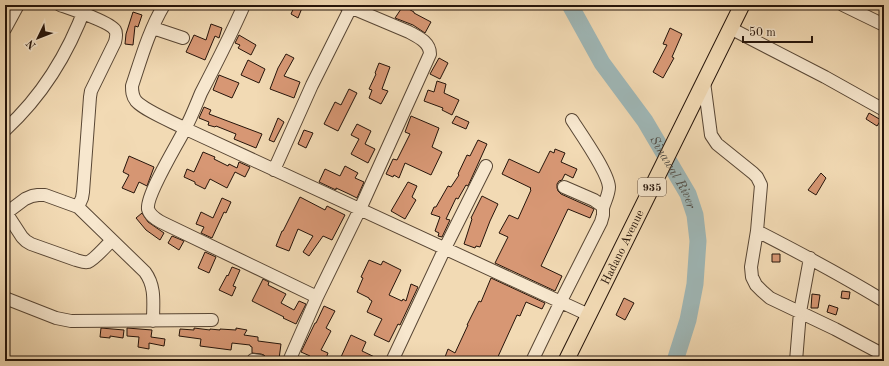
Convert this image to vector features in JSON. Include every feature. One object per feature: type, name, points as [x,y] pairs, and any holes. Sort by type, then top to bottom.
[{"type":"main road","name":"Hadano Avenue","points":[[566,361],[742,5]]},
{"type":"street","points":[[5,29],[18,5]]},
{"type":"street","points":[[60,5],[84,9],[112,26],[116,32],[115,42],[91,91],[83,192],[78,207]]},
{"type":"street","points":[[164,5],[157,16],[132,86],[132,96],[150,111],[274,170],[589,315]]},
{"type":"street","points":[[244,5],[186,129],[156,184],[148,209],[150,214],[161,222],[317,297]]},
{"type":"street","points":[[843,5],[884,25]]},
{"type":"street","points":[[274,170],[348,6],[409,32],[423,40],[428,45],[430,54],[360,209],[317,297],[289,361]]},
{"type":"street","points":[[5,130],[24,111],[47,81],[67,48],[84,9]]},
{"type":"street","points":[[153,28],[183,38]]},
{"type":"street","points":[[730,28],[825,77],[884,110]]},
{"type":"street","points":[[704,82],[710,129],[713,139],[757,177],[761,185],[757,231],[751,267],[752,277],[756,285],[770,298],[835,329],[884,355]]},
{"type":"street","points":[[532,361],[601,222],[603,208],[609,188],[606,177],[589,146],[572,120]]},
{"type":"street","points":[[392,361],[445,248],[486,166]]},
{"type":"street","points":[[564,187],[594,200],[603,208]]},
{"type":"street","points":[[112,240],[93,259],[88,262],[83,262],[46,250],[26,241],[6,214],[25,199],[38,195],[45,195],[78,207],[145,272],[149,277],[154,295],[153,321]]},
{"type":"street","points":[[757,231],[810,258],[884,301]]},
{"type":"street","points":[[796,361],[800,312],[810,258]]},
{"type":"street","points":[[5,298],[56,318],[70,321],[212,320]]},
{"type":"building","points":[[295,5],[302,8],[298,18],[291,14]]},
{"type":"building","points":[[403,6],[431,22],[425,33],[413,25],[395,18]]},
{"type":"building","points":[[133,12],[142,15],[138,27],[135,26],[133,45],[125,44],[126,34]]},
{"type":"building","points":[[211,24],[222,28],[219,38],[215,36],[205,60],[186,52],[194,35],[206,40]]},
{"type":"building","points":[[670,28],[682,34],[672,57],[674,58],[663,78],[653,72],[667,45],[663,44]]},
{"type":"building","points":[[239,35],[256,45],[251,55],[238,48],[240,45],[235,43]]},
{"type":"building","points":[[286,54],[294,58],[284,76],[300,82],[294,98],[270,89],[278,68]]},
{"type":"building","points":[[439,58],[448,63],[440,79],[430,74]]},
{"type":"building","points":[[248,60],[265,69],[259,83],[241,75]]},
{"type":"building","points":[[379,63],[390,67],[382,89],[388,91],[381,104],[369,98],[372,90],[369,89]]},
{"type":"building","points":[[219,75],[239,83],[232,98],[213,90]]},
{"type":"building","points":[[437,81],[446,84],[444,93],[459,100],[452,115],[442,110],[443,108],[424,101],[428,90],[434,92]]},
{"type":"building","points":[[349,89],[357,93],[338,131],[324,124],[335,102],[341,105]]},
{"type":"building","points":[[204,107],[211,110],[209,114],[262,134],[256,148],[234,139],[236,134],[216,126],[208,125],[209,122],[199,118]]},
{"type":"building","points":[[869,113],[881,120],[877,126],[866,119]]},
{"type":"building","points":[[411,116],[439,128],[432,147],[442,152],[431,175],[405,163],[399,178],[394,175],[393,177],[386,174],[393,159],[397,160],[410,134],[405,132]]},
{"type":"building","points":[[456,116],[469,122],[466,129],[452,123]]},
{"type":"building","points":[[278,118],[284,122],[274,142],[269,140]]},
{"type":"building","points":[[357,124],[371,131],[365,144],[375,149],[368,163],[351,154],[359,139],[351,135]]},
{"type":"building","points":[[304,130],[313,133],[306,148],[298,144]]},
{"type":"building","points":[[478,140],[487,144],[468,186],[466,185],[458,199],[456,198],[446,219],[450,220],[442,237],[438,236],[439,233],[435,231],[440,217],[431,214],[448,186],[451,187],[459,175],[458,174],[467,155],[470,156]]},
{"type":"building","points":[[555,149],[565,153],[561,162],[577,169],[573,178],[565,174],[562,180],[557,184],[558,191],[561,194],[594,209],[590,218],[568,209],[541,266],[562,276],[555,291],[495,263],[508,237],[499,233],[509,215],[518,219],[531,190],[531,188],[502,174],[509,159],[539,173],[550,151],[554,153]]},
{"type":"building","points":[[203,152],[215,157],[214,159],[228,166],[229,164],[237,168],[239,162],[250,167],[245,177],[235,172],[227,188],[210,179],[205,189],[184,177],[187,169],[194,172]]},
{"type":"building","points":[[129,156],[154,167],[147,186],[139,182],[134,193],[122,188],[129,175],[123,172]]},
{"type":"building","points":[[345,166],[358,173],[355,178],[364,182],[357,198],[319,182],[325,169],[340,176]]},
{"type":"building","points":[[821,173],[826,178],[816,195],[808,190]]},
{"type":"building","points":[[408,182],[417,186],[412,197],[416,200],[405,219],[391,211]]},
{"type":"building","points":[[482,196],[498,204],[480,247],[476,246],[475,248],[464,244],[472,219],[471,218]]},
{"type":"building","points":[[300,197],[325,210],[327,206],[345,215],[332,240],[323,236],[309,256],[303,252],[313,236],[298,229],[289,251],[276,246],[282,231]]},
{"type":"building","points":[[222,198],[231,202],[226,213],[224,212],[212,238],[201,233],[204,227],[196,224],[201,212],[213,218]]},
{"type":"building","points":[[142,213],[148,222],[164,233],[160,240],[146,230],[136,218]]},
{"type":"building","points":[[172,236],[184,241],[179,250],[168,243]]},
{"type":"building","points":[[205,252],[216,257],[209,273],[198,268]]},
{"type":"building","points":[[772,254],[780,254],[780,262],[772,262]]},
{"type":"building","points":[[369,260],[381,265],[383,261],[401,270],[389,295],[402,301],[403,299],[406,301],[411,284],[418,287],[400,325],[398,324],[389,342],[374,335],[382,319],[367,312],[372,301],[357,292],[363,278],[361,277]]},
{"type":"building","points":[[232,267],[240,270],[233,286],[236,287],[232,296],[219,290]]},
{"type":"building","points":[[491,278],[545,303],[542,309],[526,302],[520,316],[517,315],[496,361],[454,361],[445,357],[448,349],[455,353],[479,301],[481,302]]},
{"type":"building","points":[[263,279],[269,282],[268,285],[286,294],[281,303],[294,310],[299,301],[306,304],[296,324],[252,301]]},
{"type":"building","points":[[842,291],[850,292],[849,299],[841,298]]},
{"type":"building","points":[[812,294],[820,295],[818,308],[811,308]]},
{"type":"building","points":[[624,298],[634,303],[625,320],[616,315]]},
{"type":"building","points":[[829,305],[838,308],[836,315],[827,312]]},
{"type":"building","points":[[324,306],[335,311],[326,328],[331,331],[321,350],[328,353],[325,361],[308,361],[310,356],[301,352]]},
{"type":"building","points":[[101,328],[124,330],[123,338],[110,336],[110,338],[100,337]]},
{"type":"building","points":[[127,328],[152,330],[151,337],[165,339],[164,346],[149,343],[149,349],[138,347],[139,337],[127,336]]},
{"type":"building","points":[[194,328],[210,330],[236,330],[236,328],[247,330],[244,335],[258,337],[258,341],[281,344],[279,359],[252,353],[252,347],[250,345],[232,343],[231,350],[200,346],[201,339],[179,336],[180,329],[194,330]]},
{"type":"building","points":[[351,335],[366,342],[362,351],[383,361],[349,361],[341,357]]},
{"type":"waterway","name":"Sinawal River","points":[[570,5],[602,63],[645,121],[688,194],[695,215],[698,241],[695,284],[688,320],[675,361]]}]
